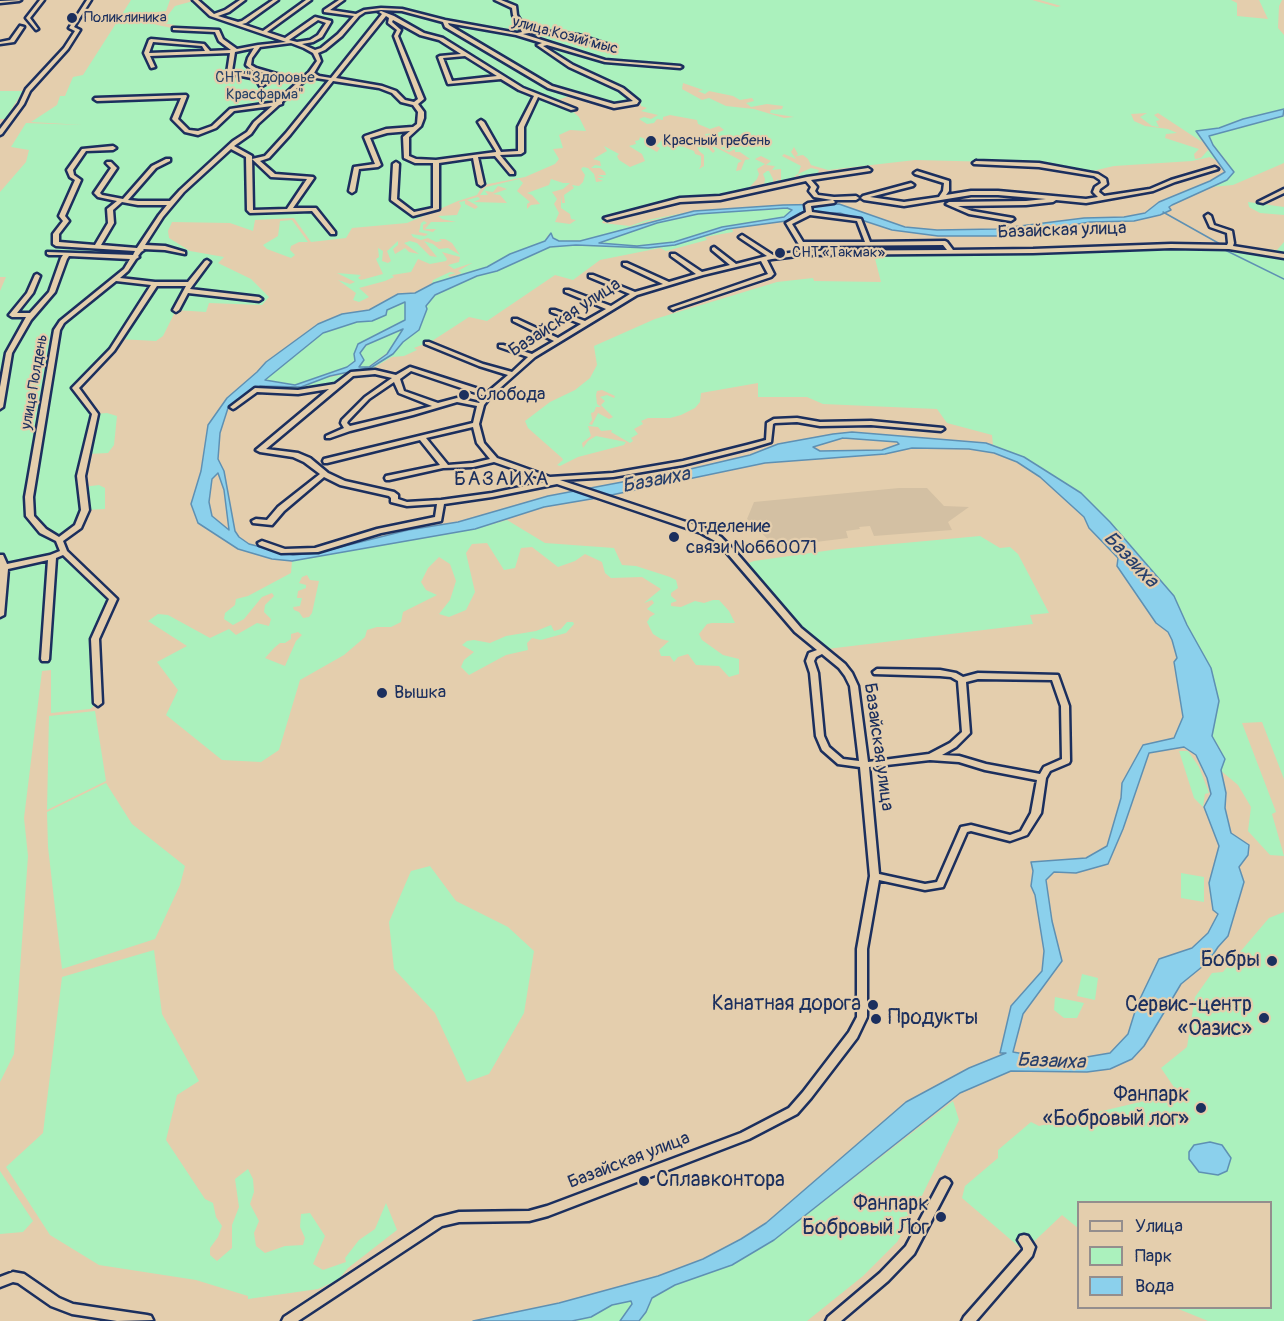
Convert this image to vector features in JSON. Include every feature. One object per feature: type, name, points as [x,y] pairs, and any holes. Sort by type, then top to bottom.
[{"type":"street","points":[[0,2],[19,0]]},
{"type":"street","points":[[36,29],[28,18],[42,0]]},
{"type":"street","points":[[0,133],[21,104],[27,90],[66,50],[78,30],[71,28],[89,0]]},
{"type":"street","points":[[195,0],[213,15],[315,52],[323,49],[340,35],[357,15]]},
{"type":"street","points":[[200,6],[211,0]]},
{"type":"street","points":[[213,15],[227,11],[243,0]]},
{"type":"street","points":[[236,24],[244,22],[276,0]]},
{"type":"street","points":[[263,33],[309,0]]},
{"type":"street","points":[[342,0],[326,11],[357,15],[375,9],[422,34],[441,39],[521,89],[573,109]]},
{"type":"street","points":[[497,0],[514,7],[515,15],[525,32]]},
{"type":"street","name":"улица Козий мыс","points":[[375,9],[402,10],[445,21],[517,34],[542,45],[571,66],[621,89],[636,102],[614,106],[550,87],[447,27],[445,21]]},
{"type":"street","points":[[257,160],[267,157],[385,14]]},
{"type":"street","points":[[392,17],[390,22],[399,30],[396,36],[422,99],[415,105]]},
{"type":"street","points":[[147,55],[234,50],[311,41],[320,36],[328,22],[317,18],[291,42]]},
{"type":"street","points":[[0,43],[12,41],[22,27]]},
{"type":"street","points":[[175,29],[217,31],[221,40],[234,50]]},
{"type":"street","points":[[517,34],[525,32],[578,36],[607,45]]},
{"type":"street","points":[[153,67],[147,55],[151,40],[204,45],[208,51]]},
{"type":"street","name":"улица Козий мыс","points":[[542,45],[605,61],[680,67]]},
{"type":"street","points":[[234,50],[229,72],[258,78],[262,85],[278,75],[248,65],[258,46]]},
{"type":"street","points":[[315,52],[319,61],[311,73],[318,77],[380,87],[394,92],[403,101],[415,105],[421,112],[421,118],[419,125],[406,137],[406,157],[415,161],[436,162],[521,152],[521,127],[537,95]]},
{"type":"street","points":[[464,55],[440,57],[450,83],[503,77]]},
{"type":"street","name":"улица Полдень","points":[[59,540],[43,531],[30,516],[28,497],[55,338],[62,322],[116,279],[136,257],[171,203],[311,73]]},
{"type":"street","points":[[97,99],[184,96],[175,119],[188,131],[198,133],[214,127],[232,110],[280,103]]},
{"type":"street","points":[[482,122],[499,151],[496,154]]},
{"type":"street","points":[[352,191],[356,168],[378,165],[367,137],[386,131],[414,129]]},
{"type":"street","points":[[232,147],[257,160],[273,176],[311,178],[289,210]]},
{"type":"street","points":[[113,148],[84,150],[70,170],[72,176],[78,180],[62,216],[66,221],[56,234],[56,244],[165,248],[183,254]]},
{"type":"street","points":[[496,154],[512,173]]},
{"type":"street","points":[[249,156],[250,210],[314,209],[333,233]]},
{"type":"street","points":[[475,156],[481,184]]},
{"type":"street","points":[[98,245],[111,223],[110,208],[122,201],[154,167],[168,160]]},
{"type":"street","points":[[396,164],[394,200],[413,214],[436,209],[436,162]]},
{"type":"street","points":[[109,163],[114,168],[98,193],[100,196],[138,203],[171,203]]},
{"type":"street","points":[[976,163],[1039,165],[1096,175],[1103,179],[1104,184],[1097,188],[1096,192],[1102,198]]},
{"type":"street","points":[[949,204],[1086,201],[1151,190],[1215,169]]},
{"type":"street","points":[[607,218],[680,200],[720,198],[868,170]]},
{"type":"street","points":[[917,173],[947,182],[939,198]]},
{"type":"street","points":[[807,180],[814,187],[812,191],[816,196],[834,199],[864,198],[904,204],[971,193],[1007,193],[1046,196],[1056,200]]},
{"type":"street","points":[[864,198],[911,185]]},
{"type":"street","points":[[1261,202],[1284,191]]},
{"type":"street","points":[[809,213],[808,206],[856,198]]},
{"type":"street","points":[[939,198],[971,213],[1011,219]]},
{"type":"street","points":[[805,253],[789,223],[809,213],[859,220],[868,243]]},
{"type":"street","points":[[1208,216],[1212,226],[1230,232],[1229,247]]},
{"type":"street","points":[[742,237],[772,257]]},
{"type":"street","points":[[802,244],[945,243],[951,251]]},
{"type":"street","name":"Базайская улица","points":[[476,424],[481,405],[489,395],[533,356],[610,308],[635,294],[667,283],[772,257],[805,253],[1171,246],[1229,247],[1284,256]]},
{"type":"street","points":[[714,249],[734,265]]},
{"type":"street","points":[[49,253],[136,257]]},
{"type":"street","points":[[0,407],[9,353],[32,315],[52,292],[67,255]]},
{"type":"street","points":[[673,255],[701,274]]},
{"type":"street","points":[[673,308],[769,276],[771,274],[763,259]]},
{"type":"street","points":[[176,310],[207,262]]},
{"type":"street","points":[[625,264],[667,283]]},
{"type":"street","points":[[32,315],[12,315],[30,293],[37,276]]},
{"type":"street","points":[[591,276],[635,294]]},
{"type":"street","points":[[116,279],[189,287],[259,299]]},
{"type":"street","points":[[98,703],[94,639],[113,599],[64,552],[59,540],[78,526],[85,510],[81,476],[95,414],[75,388],[112,350],[155,284]]},
{"type":"street","points":[[567,291],[610,308]]},
{"type":"street","points":[[554,311],[586,324]]},
{"type":"street","points":[[515,320],[558,340]]},
{"type":"street","points":[[427,343],[481,365],[513,374]]},
{"type":"street","points":[[501,346],[533,356]]},
{"type":"street","points":[[348,429],[344,423],[345,420],[367,398],[410,369],[489,395]]},
{"type":"street","points":[[396,377],[375,372],[351,374],[260,450],[295,455],[343,483],[391,494],[395,497],[394,500],[407,504],[492,495],[550,480],[613,475],[682,463],[770,441],[770,423],[774,421],[871,423],[941,429]]},
{"type":"street","points":[[396,377],[401,392],[439,406]]},
{"type":"street","points":[[233,407],[255,390],[298,392],[334,386]]},
{"type":"street","points":[[328,437],[348,429],[457,400],[481,405]]},
{"type":"street","points":[[327,461],[476,424],[481,443],[494,460],[452,468],[444,466],[389,478]]},
{"type":"street","points":[[422,438],[444,466]]},
{"type":"street","name":"Базайская улица","points":[[288,1321],[439,1222],[459,1217],[529,1216],[548,1211],[745,1136],[793,1111],[837,1057],[853,1035],[862,1017],[862,949],[875,876],[854,686],[842,666],[798,630],[718,539],[679,520],[494,460]]},
{"type":"street","points":[[256,521],[269,523],[281,509],[324,474]]},
{"type":"street","points":[[262,543],[284,551],[315,550],[380,531],[438,519],[441,502]]},
{"type":"street","points":[[4,567],[52,557],[64,552]]},
{"type":"street","points":[[0,557],[4,567],[0,615]]},
{"type":"street","points":[[45,659],[52,557]]},
{"type":"street","points":[[822,651],[812,655],[810,661],[814,673],[822,741],[825,748],[841,762],[864,765],[930,757],[959,759],[1042,778]]},
{"type":"street","points":[[875,876],[925,887],[940,885],[964,829],[971,828],[1011,838],[1024,833],[1036,813],[1042,778],[1047,769],[1066,761],[1065,706],[1055,677],[978,676],[962,680],[953,675],[940,673],[877,672]]},
{"type":"street","points":[[930,757],[953,745],[966,733],[962,680]]},
{"type":"street","points":[[832,1321],[884,1277],[910,1250],[945,1183]]},
{"type":"street","points":[[968,1321],[1028,1252],[1029,1247],[1024,1240]]},
{"type":"street","points":[[0,1282],[13,1277],[21,1278],[55,1302],[72,1309],[147,1320]]},
{"type":"shaded area","points":[[899,488],[927,488],[944,506],[969,507],[948,522],[952,530],[874,536],[870,526],[859,527],[860,529],[846,531],[848,538],[776,547],[747,519],[754,502]]},
{"type":"green space","name":"СНТ \"Здоровье Красфарма\"","points":[[131,0],[170,0],[166,11],[148,13],[142,19],[172,28],[175,25],[162,23],[175,6],[197,0],[1032,0],[1057,7],[1061,6],[1040,0],[1231,0],[1237,3],[1237,16],[1268,19],[1259,0],[1282,0],[1279,6],[1278,28],[1284,35],[1284,109],[1219,128],[1196,131],[1202,142],[1158,113],[1154,115],[1160,120],[1156,121],[1159,127],[1152,126],[1140,117],[1147,113],[1131,114],[1134,121],[1145,126],[1168,129],[1177,133],[1166,134],[1165,138],[1199,149],[1194,154],[1195,159],[1201,158],[1208,150],[1220,162],[1210,157],[1192,161],[1114,166],[1088,172],[1037,163],[915,160],[828,170],[811,165],[803,155],[796,156],[798,154],[794,147],[791,152],[796,159],[784,154],[782,156],[801,166],[798,174],[811,168],[819,170],[817,175],[796,180],[801,177],[797,174],[791,181],[781,182],[781,169],[772,170],[775,166],[766,165],[771,161],[761,156],[755,159],[765,164],[757,169],[759,174],[757,179],[746,191],[764,186],[763,174],[767,171],[775,185],[732,195],[693,199],[623,212],[604,219],[602,223],[630,226],[647,220],[694,211],[649,221],[590,240],[559,241],[548,235],[545,241],[510,254],[487,267],[412,293],[431,286],[433,280],[450,272],[456,273],[448,275],[450,277],[460,274],[461,272],[458,271],[472,263],[454,269],[448,265],[459,262],[460,257],[442,252],[446,261],[430,264],[418,259],[411,272],[392,275],[394,277],[385,281],[359,288],[369,297],[359,302],[353,300],[356,293],[338,280],[350,284],[355,282],[337,273],[361,275],[358,278],[361,280],[383,274],[376,259],[379,257],[378,248],[383,251],[382,261],[388,263],[391,261],[387,251],[398,241],[398,245],[393,249],[395,254],[405,248],[409,252],[419,254],[404,243],[410,241],[417,243],[430,256],[437,257],[424,241],[439,249],[448,248],[460,255],[452,243],[445,239],[439,239],[442,241],[436,242],[428,238],[421,240],[411,234],[425,236],[428,234],[419,232],[421,223],[424,221],[427,223],[423,225],[423,230],[433,232],[436,229],[425,229],[431,222],[456,222],[438,216],[457,215],[461,206],[459,202],[465,201],[465,204],[475,209],[478,207],[467,200],[478,197],[480,199],[474,202],[507,203],[500,195],[493,194],[507,189],[498,186],[493,192],[485,191],[488,195],[480,195],[486,187],[519,179],[523,183],[517,191],[530,202],[527,204],[527,209],[531,205],[540,204],[527,193],[549,185],[551,179],[570,183],[563,189],[552,192],[557,199],[554,204],[559,213],[555,222],[570,224],[576,220],[571,219],[570,214],[561,208],[561,196],[562,203],[565,203],[564,195],[574,188],[572,185],[579,186],[583,182],[585,175],[581,169],[583,167],[588,168],[594,174],[596,182],[603,181],[597,178],[604,178],[598,175],[606,175],[605,172],[600,168],[591,168],[595,165],[601,166],[600,161],[593,159],[607,151],[604,146],[619,154],[617,156],[619,160],[630,167],[645,161],[642,154],[629,146],[636,144],[635,141],[640,137],[653,142],[650,148],[657,152],[660,148],[656,146],[662,140],[664,144],[676,144],[694,151],[695,154],[701,156],[699,169],[704,166],[704,155],[697,146],[708,148],[713,153],[715,151],[712,147],[715,147],[742,161],[738,163],[736,171],[741,170],[745,160],[750,159],[740,152],[735,152],[735,149],[729,152],[721,148],[721,145],[726,145],[716,136],[706,144],[700,142],[707,138],[705,134],[724,130],[719,126],[710,129],[698,124],[697,120],[670,115],[663,117],[663,120],[657,119],[654,123],[647,124],[639,119],[644,117],[651,119],[658,115],[641,111],[647,108],[641,106],[640,101],[635,100],[623,105],[576,94],[554,101],[570,109],[579,117],[586,131],[570,130],[559,135],[563,148],[553,149],[559,159],[555,164],[525,177],[483,185],[477,195],[458,201],[407,223],[352,228],[346,238],[311,242],[294,218],[255,220],[253,231],[230,223],[172,222],[168,231],[169,238],[190,251],[224,257],[218,263],[251,279],[269,297],[262,305],[209,303],[206,312],[176,310],[163,336],[156,341],[119,339],[75,388],[95,414],[107,413],[117,416],[114,445],[108,453],[88,454],[83,487],[99,485],[105,488],[105,509],[85,510],[78,526],[59,540],[64,552],[113,599],[95,639],[98,703],[90,709],[51,713],[51,670],[42,671],[24,818],[28,856],[14,1054],[0,1082],[0,291],[6,277],[0,277],[0,192],[26,162],[29,150],[11,147],[26,123],[83,125],[31,122],[57,105],[60,96],[65,96],[73,77],[83,75]],"holes":[[[683,83],[703,90],[698,91],[705,94],[709,91],[733,96],[740,100],[752,98],[754,101],[746,103],[751,107],[767,104],[783,106],[782,109],[771,110],[770,113],[794,117],[784,118],[754,109],[726,106],[709,98],[702,100],[682,89]]]},
{"type":"green space","points":[[0,91],[23,91],[5,119],[0,119]]},
{"type":"green space","points":[[1284,116],[1284,163],[1233,185],[1211,187],[1227,180],[1229,164],[1213,145],[1209,136]]},
{"type":"green space","points":[[1248,202],[1284,207],[1284,215],[1260,213],[1249,207]]},
{"type":"green space","points":[[787,208],[792,210],[784,217],[722,227],[674,242],[637,246],[598,243],[657,223],[698,214]]},
{"type":"green space","points":[[292,220],[308,242],[299,242],[291,246],[290,250],[295,255],[291,258],[267,249],[263,245],[278,236],[280,221]]},
{"type":"green space","points":[[732,229],[733,232],[705,237],[707,240],[666,251],[660,248],[600,260],[573,280],[555,275],[487,321],[469,317],[432,341],[414,348],[417,350],[404,356],[392,357],[368,371],[351,373],[329,386],[294,390],[254,389],[260,386],[301,387],[318,380],[361,370],[359,367],[361,350],[374,340],[403,329],[391,350],[365,369],[372,367],[393,354],[403,342],[419,330],[426,306],[435,295],[550,247],[576,245],[648,248],[675,245]]},
{"type":"green space","points":[[1284,242],[1284,779],[1262,722],[1242,723],[1276,812],[1272,814],[1284,856],[1270,855],[1248,831],[1251,807],[1238,785],[1220,770],[1221,750],[1212,736],[1219,701],[1211,668],[1174,596],[1110,522],[1081,493],[1024,457],[993,445],[992,435],[947,423],[937,409],[823,404],[807,397],[758,397],[758,383],[701,393],[700,402],[695,408],[681,415],[670,418],[648,418],[641,421],[643,424],[634,429],[638,434],[631,438],[633,441],[630,443],[611,432],[612,430],[601,431],[598,427],[588,426],[591,436],[582,443],[583,448],[596,436],[626,442],[624,445],[578,457],[560,466],[557,465],[563,460],[562,458],[528,428],[525,421],[550,402],[575,390],[590,378],[597,365],[594,346],[655,319],[777,282],[813,278],[814,281],[881,282],[873,251],[1005,250],[1191,244],[1277,250]],"holes":[[[602,390],[615,396],[614,398],[607,395],[600,397],[605,401],[601,405],[613,417],[609,419],[598,413],[592,425],[589,424],[592,420],[591,413],[596,407],[601,407],[597,404],[597,391]]]},
{"type":"green space","points":[[405,302],[405,320],[358,344],[355,361],[347,367],[295,385],[265,380],[323,333],[357,322],[372,321],[387,310]]},
{"type":"green space","points":[[507,520],[545,543],[614,548],[622,565],[636,566],[676,580],[678,588],[671,593],[671,596],[677,601],[671,603],[671,606],[681,607],[695,601],[704,603],[719,600],[729,611],[735,623],[707,624],[699,634],[702,640],[723,655],[739,659],[739,674],[729,677],[719,666],[696,665],[688,654],[678,657],[674,662],[670,656],[661,656],[659,650],[669,641],[653,634],[647,622],[655,614],[647,609],[654,603],[652,600],[644,603],[661,589],[642,577],[611,578],[605,573],[602,562],[585,554],[575,561],[558,567],[532,547],[521,548],[515,568],[504,570],[487,543],[472,544],[466,553],[475,592],[466,610],[449,617],[439,614],[450,600],[456,581],[450,564],[439,557],[428,568],[421,582],[426,590],[437,595],[403,612],[401,622],[391,627],[367,630],[365,637],[344,655],[300,680],[279,750],[261,762],[222,760],[166,715],[178,690],[157,662],[187,646],[148,621],[158,614],[168,615],[210,638],[229,629],[236,635],[257,623],[269,626],[271,619],[264,612],[265,605],[274,596],[272,593],[262,597],[244,619],[233,625],[224,619],[225,613],[235,605],[236,599],[248,596],[291,573],[292,561],[475,529]],"holes":[[[307,575],[310,580],[319,581],[312,613],[309,617],[303,618],[293,607],[300,606],[302,598],[297,598],[298,591],[306,588],[306,585],[299,583],[302,577]],[[298,632],[302,635],[296,641],[285,666],[265,658],[280,643],[291,639],[291,634]]]},
{"type":"green space","points":[[980,536],[1000,548],[1010,547],[1018,554],[1049,613],[1030,615],[1033,624],[827,649],[808,636],[746,564],[839,549]]},
{"type":"green space","points":[[567,622],[574,624],[566,633],[541,640],[532,638],[527,643],[528,650],[506,655],[469,675],[461,667],[464,660],[474,652],[462,645],[467,641],[490,643],[506,636],[536,631],[551,625],[554,631],[561,629]]},
{"type":"green space","points":[[95,711],[106,781],[47,810],[49,716]]},
{"type":"green space","points":[[1179,751],[1188,751],[1199,767],[1209,793],[1205,794],[1203,807],[1194,798]]},
{"type":"green space","points":[[106,783],[132,824],[185,866],[180,885],[155,939],[62,969],[48,847],[47,812]]},
{"type":"green space","points":[[430,866],[456,901],[508,927],[534,951],[524,1013],[489,1074],[467,1082],[435,1013],[394,969],[389,922],[411,871]]},
{"type":"green space","points":[[1181,873],[1204,877],[1204,902],[1181,898]]},
{"type":"green space","name":"Фанпарк «Бобровый лог»","points":[[1284,912],[1284,1321],[1208,1321],[1178,1309],[1272,1309],[1272,1201],[1077,1201],[1077,1227],[1062,1215],[1024,1251],[962,1198],[965,1186],[998,1158],[998,1150],[1031,1122],[1039,1126],[1178,1093],[1161,1068],[1187,1047],[1195,997],[1212,973],[1223,972],[1269,918]]},
{"type":"green space","points":[[154,950],[162,1014],[199,1081],[177,1095],[166,1140],[205,1199],[213,1203],[216,1217],[222,1226],[210,1248],[210,1255],[217,1261],[232,1248],[232,1225],[239,1207],[235,1179],[248,1169],[253,1179],[254,1192],[250,1204],[259,1221],[254,1233],[256,1246],[265,1253],[285,1246],[303,1245],[305,1238],[300,1227],[301,1214],[310,1213],[325,1236],[313,1264],[323,1270],[346,1262],[345,1258],[359,1240],[375,1229],[386,1203],[397,1230],[348,1268],[338,1280],[318,1289],[248,1299],[248,1296],[196,1280],[99,1265],[50,1235],[6,1167],[43,1133],[62,977]]},
{"type":"green space","points":[[1082,974],[1098,978],[1095,1000],[1077,996]]},
{"type":"green space","points":[[1055,997],[1084,1003],[1077,1018],[1064,1018],[1054,1010]]},
{"type":"green space","points":[[953,1101],[959,1120],[897,1242],[863,1276],[807,1321],[639,1321],[652,1298],[675,1285],[732,1265],[774,1240]]},
{"type":"green space","points":[[0,1171],[33,1221],[23,1232],[0,1234]]},
{"type":"green space","points":[[631,1301],[632,1304],[620,1321],[572,1321],[591,1317],[612,1305]]},
{"type":"water","name":"Базаиха","points":[[1284,109],[1283,116],[1209,136],[1213,145],[1234,172],[1227,180],[1172,205],[1169,207],[1171,210],[1160,215],[1134,221],[1090,222],[1008,236],[938,236],[892,230],[840,213],[800,213],[786,221],[727,229],[675,245],[648,248],[576,245],[550,247],[435,295],[426,306],[419,330],[403,342],[393,354],[372,367],[330,376],[301,387],[260,386],[228,408],[220,433],[218,459],[224,471],[235,531],[249,544],[293,555],[317,553],[408,530],[458,522],[548,496],[686,470],[750,455],[778,444],[833,434],[852,432],[986,443],[1024,457],[1081,493],[1110,522],[1174,596],[1211,668],[1219,701],[1212,736],[1225,759],[1221,770],[1226,793],[1225,808],[1231,833],[1249,845],[1248,855],[1239,867],[1244,882],[1228,936],[1208,962],[1181,984],[1144,1046],[1132,1059],[1110,1069],[1087,1072],[1011,1071],[960,1093],[774,1240],[732,1265],[675,1285],[652,1298],[639,1321],[620,1321],[632,1304],[631,1301],[612,1305],[591,1317],[572,1321],[473,1321],[559,1303],[658,1276],[703,1259],[766,1223],[906,1102],[969,1068],[1006,1053],[1000,1053],[1011,1006],[1042,971],[1044,951],[1035,895],[1031,886],[1033,871],[1031,862],[1086,858],[1107,846],[1121,798],[1122,783],[1143,745],[1174,738],[1183,717],[1174,662],[1177,658],[1172,640],[1168,632],[1156,623],[1117,566],[1118,558],[1089,528],[1084,517],[1040,477],[1017,462],[994,453],[969,449],[912,448],[885,454],[765,463],[544,507],[475,529],[292,561],[272,559],[238,549],[198,523],[191,504],[201,471],[208,425],[227,398],[266,362],[318,324],[342,314],[369,310],[398,294],[415,293],[434,283],[487,267],[510,254],[545,241],[551,233],[553,238],[559,241],[580,241],[694,211],[783,205],[839,204],[905,227],[937,230],[996,229],[1084,218],[1124,217],[1145,213],[1159,202],[1210,181],[1225,172],[1196,131],[1219,128],[1243,119]],"holes":[[[787,208],[792,210],[784,217],[722,227],[674,242],[637,246],[599,243],[657,223],[698,214]],[[405,302],[405,320],[358,344],[354,354],[355,361],[347,367],[295,385],[265,380],[323,333],[357,322],[372,321],[386,315],[387,310]],[[403,329],[387,354],[369,367],[359,367],[364,360],[360,353],[366,345]],[[843,438],[899,444],[882,450],[820,451],[813,447]],[[218,473],[224,490],[229,530],[212,516],[209,502],[212,479]],[[1184,747],[1196,755],[1207,778],[1211,794],[1204,807],[1219,846],[1209,883],[1213,910],[1218,914],[1208,933],[1192,948],[1159,959],[1137,1005],[1128,1034],[1110,1053],[1063,1061],[1013,1052],[1023,1014],[1062,961],[1052,921],[1046,880],[1054,872],[1076,873],[1108,864],[1123,829],[1149,753]]]},
{"type":"water","points":[[1210,1142],[1222,1145],[1231,1158],[1227,1171],[1218,1175],[1199,1172],[1189,1159],[1189,1152],[1194,1145]]},
{"type":"waterway","points":[[1163,212],[1220,244]]},
{"type":"waterway","points":[[1223,249],[1284,279]]},
{"type":"place","name":"Поликлиника","points":[[72,18]]},
{"type":"place","name":"Красный гребень","points":[[651,141]]},
{"type":"place","name":"СНТ «Такмак»","points":[[780,253]]},
{"type":"place","name":"Слобода","points":[[464,395]]},
{"type":"place","name":"Отделение связи №660071","points":[[674,537]]},
{"type":"place","name":"Вышка","points":[[382,693]]},
{"type":"place","name":"Бобры","points":[[1272,961]]},
{"type":"place","name":"Канатная дорога","points":[[873,1005]]},
{"type":"place","name":"Сервис-центр «Оазис»","points":[[1264,1018]]},
{"type":"place","name":"Продукты","points":[[876,1019]]},
{"type":"place","name":"Фанпарк «Бобровый лог»","points":[[1201,1108]]},
{"type":"place","name":"Сплавконтора","points":[[644,1181]]},
{"type":"place","name":"Фанпарк Бобровый Лог","points":[[941,1217]]},
{"type":"district","name":"БАЗАИХА","points":[[502,480]]}]
